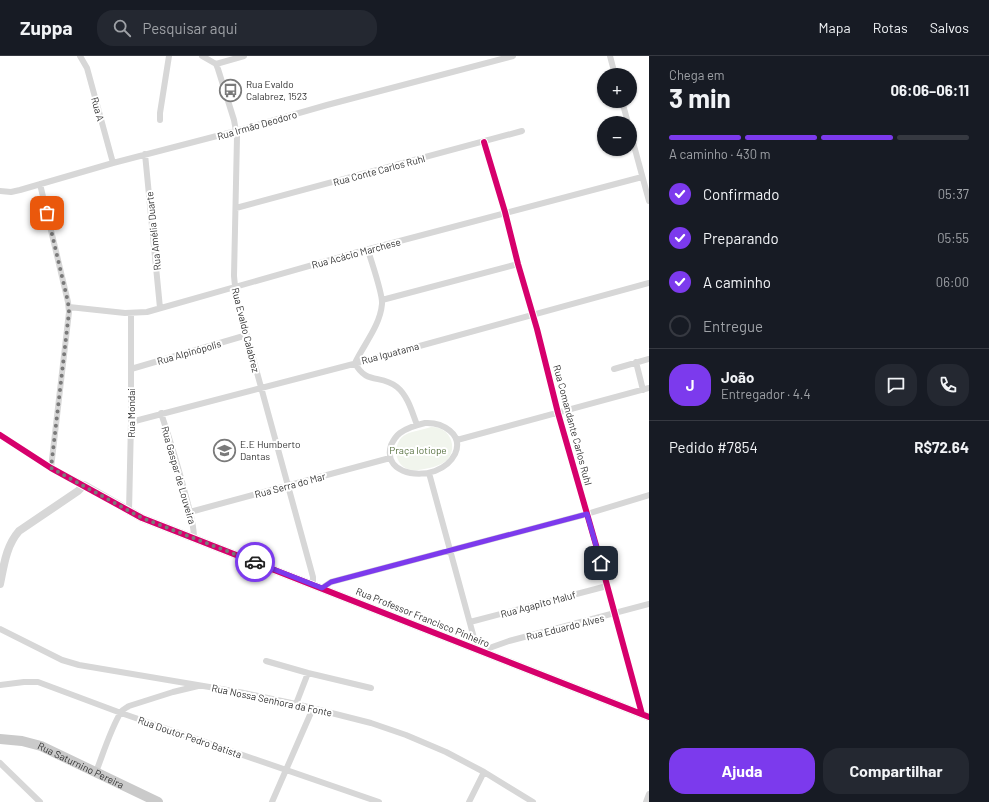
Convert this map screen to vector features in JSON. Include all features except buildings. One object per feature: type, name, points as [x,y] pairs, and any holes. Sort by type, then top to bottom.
[{"type":"main road","name":"Rua Saturnino Pereira","points":[[0,739],[37,744],[158,802]]},
{"type":"street","name":"Rua A","points":[[80,56],[87,68],[113,163]]},
{"type":"street","points":[[160,120],[169,56]]},
{"type":"street","points":[[202,56],[216,64],[244,56]]},
{"type":"street","name":"Rua Irmão Deodoro","points":[[0,191],[11,192],[20,190],[145,154],[513,56]]},
{"type":"street","points":[[610,56],[613,68]]},
{"type":"street","name":"Rua Evaldo Calabrez","points":[[216,64],[236,131],[235,287],[289,486],[314,585]]},
{"type":"street","name":"Rua Conte Carlos Ruhl","points":[[236,208],[522,131]]},
{"type":"street","name":"Rua Comandante Carlos Ruhl","points":[[484,142],[505,212],[558,413],[615,614],[646,715]]},
{"type":"street","name":"Rua Amélia Duarte","points":[[145,154],[160,308]]},
{"type":"street","points":[[637,156],[642,176],[647,184],[649,201]]},
{"type":"street","name":"Rua Acácio Marchese","points":[[69,307],[131,313],[147,312],[505,212],[642,176]]},
{"type":"street","points":[[40,184],[69,307],[51,468]]},
{"type":"street","points":[[368,250],[382,300],[382,305],[377,322],[355,363],[365,376],[389,382],[402,392],[417,425]]},
{"type":"street","points":[[382,300],[518,264]]},
{"type":"street","name":"Rua Iguatama","points":[[131,422],[649,283]]},
{"type":"street","name":"Rua Mondai","points":[[129,512],[131,313]]},
{"type":"street","name":"Rua Alpinópolis","points":[[131,369],[247,335]]},
{"type":"street","points":[[614,369],[649,359]]},
{"type":"street","points":[[457,440],[646,389],[636,362]]},
{"type":"street","name":"Rua Gaspar de Louveira","points":[[161,413],[190,512],[194,529],[194,538]]},
{"type":"street","points":[[430,423],[440,425],[449,430],[457,440],[457,447],[451,460],[444,467],[429,473],[412,474],[405,472],[397,467],[390,458],[392,442],[398,434],[417,425],[430,423]]},
{"type":"street","name":"Rua Professor Francisco Pinheiro","points":[[0,435],[51,468],[142,518],[646,715]]},
{"type":"street","name":"Rua Serra do Mar","points":[[190,512],[390,458]]},
{"type":"street","points":[[429,473],[479,650]]},
{"type":"street","points":[[0,584],[9,546],[19,531],[84,486]]},
{"type":"street","points":[[322,588],[331,582],[587,514],[649,495]]},
{"type":"street","name":"Rua Agapito Maluf","points":[[470,622],[607,586]]},
{"type":"street","name":"Rua Eduardo Alves","points":[[479,650],[649,604]]},
{"type":"street","name":"Rua Nossa Senhora da Fonte","points":[[0,629],[62,660],[79,665],[296,704],[371,723],[406,734],[484,772],[533,802]]},
{"type":"street","points":[[266,661],[371,688]]},
{"type":"street","points":[[296,704],[308,673]]},
{"type":"street","name":"Rua Doutor Pedro Batista","points":[[0,685],[38,682],[121,713],[379,802]]},
{"type":"street","points":[[96,772],[121,713],[129,706],[173,692],[201,686]]},
{"type":"street","points":[[272,802],[313,708]]},
{"type":"street","points":[[0,763],[40,802]]},
{"type":"street","points":[[469,802],[484,772]]},
{"type":"street","points":[[646,802],[649,794]]},
{"type":"green space","name":"Praça Iotiope","points":[[431,427],[443,430],[450,438],[452,449],[447,460],[434,467],[418,470],[411,470],[401,465],[396,454],[396,448],[402,437],[408,433]]},
{"type":"cycle path","points":[[484,142],[505,212],[558,413],[642,714]]},
{"type":"cycle path","points":[[0,435],[51,468],[142,518],[649,717]]},
{"type":"way so far","points":[[47,213],[69,312],[51,468],[142,518],[255,562]]},
{"type":"place","name":"Rua Evaldo Calabrez, 1523","points":[[230,90]]},
{"type":"place","name":"E.E Humberto Dantas","points":[[225,450]]},
{"type":"route","points":[[255,562],[322,588],[331,582],[587,514],[601,563]]}]
